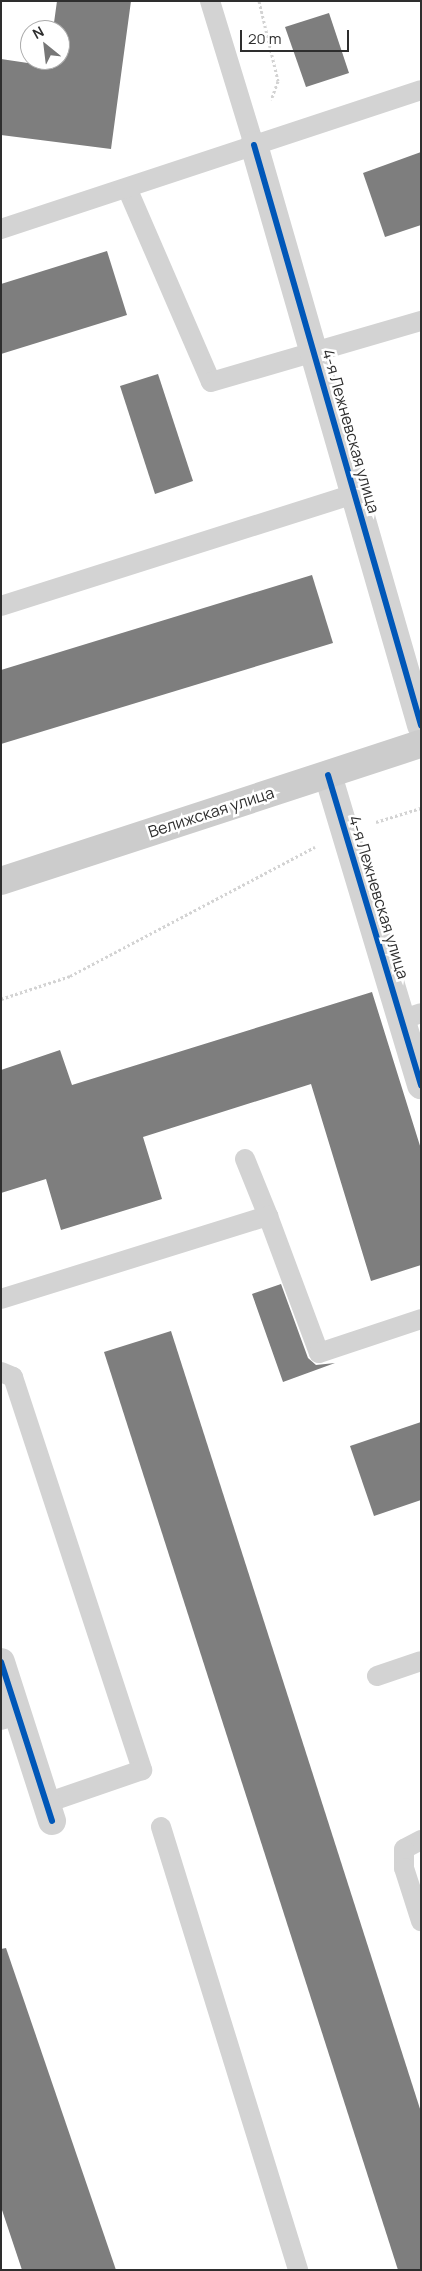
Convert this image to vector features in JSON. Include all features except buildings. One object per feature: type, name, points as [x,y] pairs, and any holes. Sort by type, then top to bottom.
[{"type":"main road","name":"Велижская улица","points":[[1,881],[421,744]]},
{"type":"street","name":"4-я Лежневская улица","points":[[254,145],[421,725]]},
{"type":"street","name":"4-я Лежневская улица","points":[[328,774],[345,832],[411,1017],[421,1086]]},
{"type":"street","points":[[1,1662],[10,1718],[49,1812]]},
{"type":"lane","points":[[210,1],[254,145]]},
{"type":"lane","points":[[1,229],[421,90]]},
{"type":"lane","points":[[127,188],[211,382],[421,321]]},
{"type":"lane","points":[[1,606],[354,494]]},
{"type":"lane","points":[[245,1159],[319,1353],[421,1319]]},
{"type":"lane","points":[[1,1299],[268,1216]]},
{"type":"lane","points":[[1,1372],[13,1377],[142,1770],[49,1812]]},
{"type":"lane","points":[[377,1676],[421,1661]]},
{"type":"lane","points":[[161,1828],[298,2270]]},
{"type":"lane","points":[[421,1840],[404,1849],[404,1868],[421,1921]]},
{"type":"path","points":[[254,145],[278,81],[259,1]]},
{"type":"path","points":[[1,998],[70,976],[345,832],[421,808]]},
{"type":"cycle path","points":[[254,145],[421,725]]},
{"type":"cycle path","points":[[328,775],[421,1085]]},
{"type":"cycle path","points":[[1,1662],[52,1821]]}]
